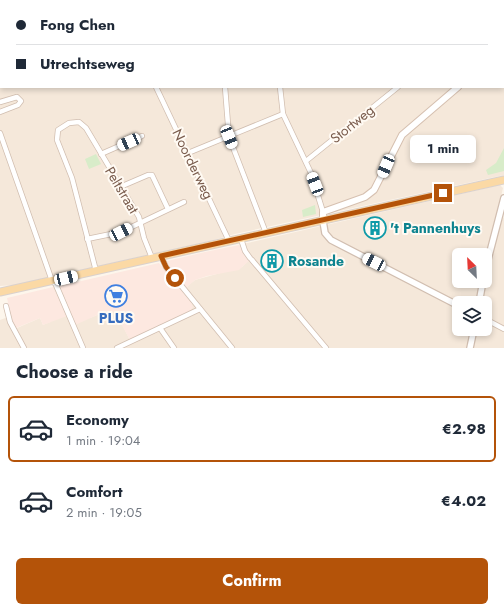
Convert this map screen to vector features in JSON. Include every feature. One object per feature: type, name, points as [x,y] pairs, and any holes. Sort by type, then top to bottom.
[{"type":"main road","points":[[323,221],[323,212],[365,197],[374,190],[380,180],[396,142],[402,135],[457,88]]},
{"type":"main road","points":[[0,292],[504,180]]},
{"type":"street","name":"Noorderweg","points":[[156,88],[230,241]]},
{"type":"street","points":[[225,88],[229,137],[266,233]]},
{"type":"street","points":[[280,88],[283,114],[306,161],[315,184],[323,212]]},
{"type":"street","name":"Stortweg","points":[[306,161],[397,88]]},
{"type":"street","points":[[0,102],[17,97],[21,101],[18,105],[0,112]]},
{"type":"street","points":[[188,153],[283,114]]},
{"type":"street","name":"Peltstraat","points":[[87,239],[72,178],[57,140],[58,130],[69,123],[79,122],[84,125],[140,221],[144,238],[152,258]]},
{"type":"street","points":[[0,133],[53,281],[83,348]]},
{"type":"street","points":[[101,154],[142,136]]},
{"type":"street","points":[[120,187],[148,175],[152,175],[168,209]]},
{"type":"street","points":[[491,248],[504,198]]},
{"type":"street","points":[[96,271],[87,239],[121,232],[140,221],[184,202]]},
{"type":"street","points":[[323,221],[325,233],[331,240],[452,302]]},
{"type":"street","points":[[241,239],[244,251],[326,348]]},
{"type":"street","points":[[161,256],[166,267],[232,348]]},
{"type":"street","points":[[6,306],[10,322],[24,348]]},
{"type":"street","points":[[118,348],[200,309]]},
{"type":"street","points":[[492,323],[504,329]]},
{"type":"street","points":[[160,328],[174,348]]},
{"type":"street","points":[[470,348],[473,336]]},
{"type":"shaded area","points":[[0,88],[504,88],[504,175],[235,234],[14,285],[0,286]]},
{"type":"shaded area","points":[[500,185],[503,188],[489,248],[452,248],[452,288],[479,288],[478,296],[452,296],[452,336],[470,336],[468,348],[0,348],[0,320],[11,316],[17,328],[40,318],[43,325],[50,322],[53,287],[61,285],[59,287],[90,318],[104,312],[115,311],[130,340],[192,304],[182,291],[195,280],[242,267],[249,260],[239,245]]},
{"type":"shaded area","points":[[504,216],[504,348],[473,348],[475,336],[492,336],[492,296],[484,296],[485,288],[492,288],[492,259],[499,228]]},
{"type":"shaded area","points":[[239,245],[250,260],[239,270],[207,276],[195,280],[186,288],[167,263],[167,261]]},
{"type":"shaded area","points":[[159,263],[191,302],[193,307],[190,312],[130,340],[114,311],[105,315],[104,312],[75,325],[60,286]]},
{"type":"shaded area","points":[[53,287],[67,316],[43,325],[40,318],[16,328],[12,321],[7,298]]},
{"type":"green space","points":[[504,148],[504,171],[488,175],[486,170],[496,163]]},
{"type":"green space","points":[[96,154],[101,164],[89,169],[85,159]]},
{"type":"green space","points":[[315,205],[316,214],[303,217],[302,210]]},
{"type":"place","name":"'t Pannenhuys","points":[[375,228]]},
{"type":"place","name":"Rosande","points":[[272,261]]},
{"type":"place","name":"PLUS","points":[[116,296]]},
{"type":"route","points":[[175,278],[166,267],[161,256],[443,193]]}]
